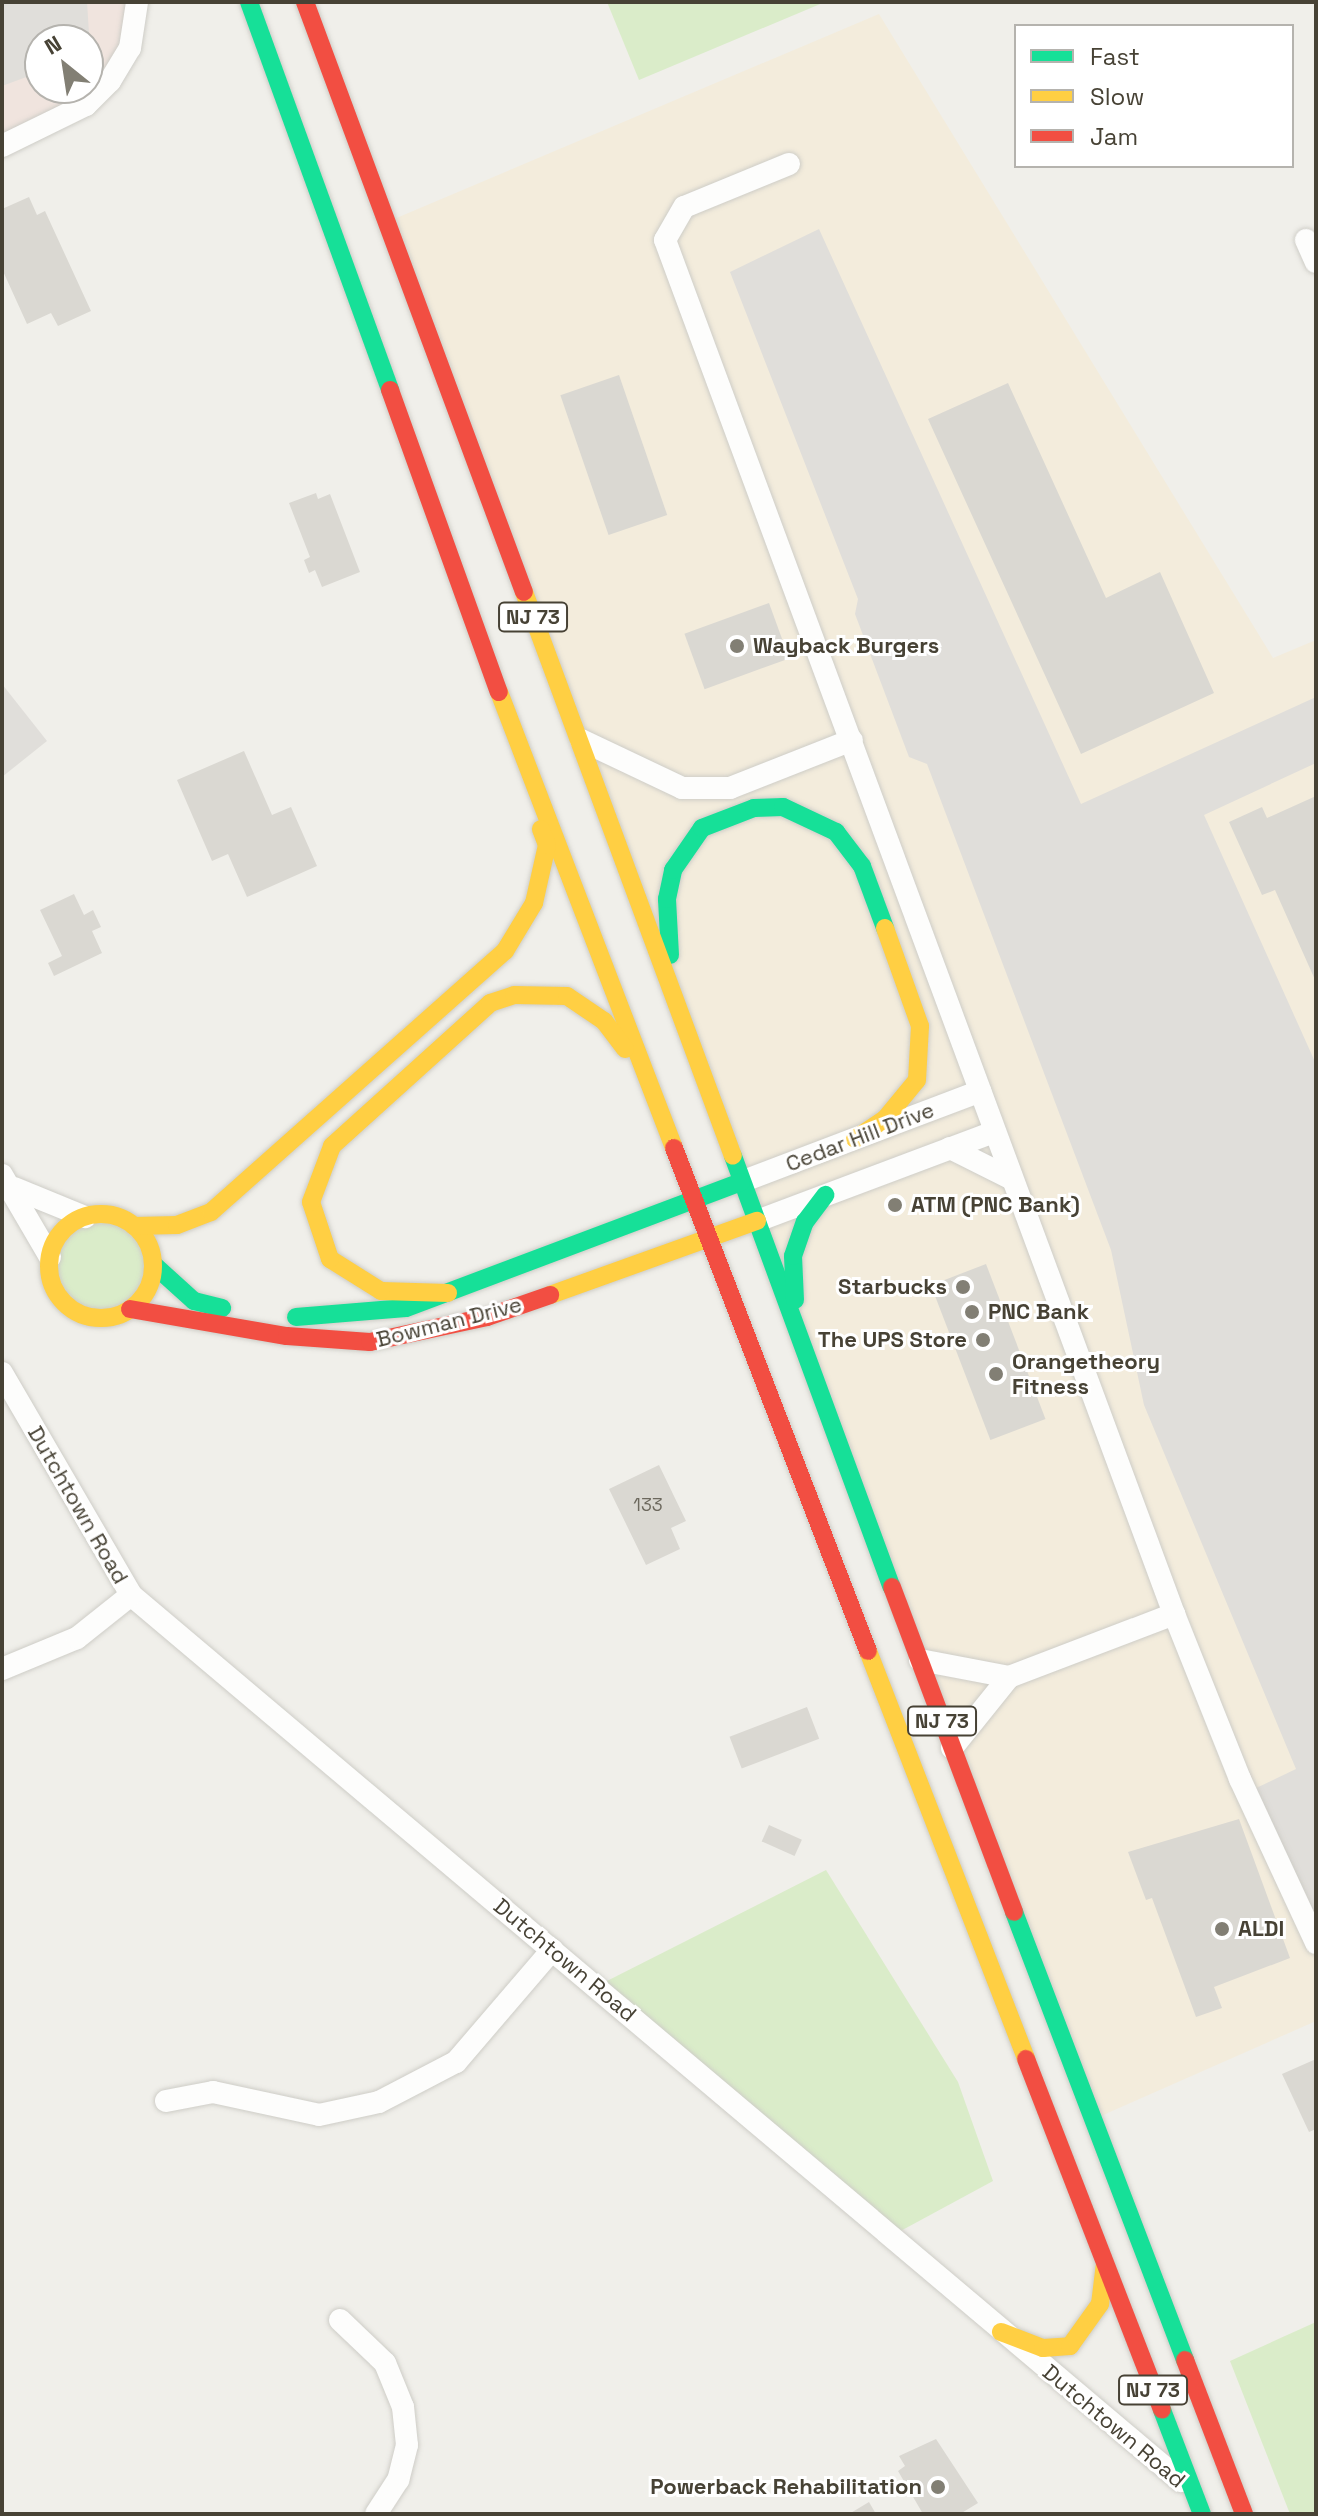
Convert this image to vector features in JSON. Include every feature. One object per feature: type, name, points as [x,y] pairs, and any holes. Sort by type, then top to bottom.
[{"type":"main road","name":"NJ 73","points":[[249,2],[529,774],[1202,2514]]},
{"type":"main road","name":"NJ 73","points":[[305,2],[952,1748],[1244,2514]]},
{"type":"main road","points":[[134,1226],[153,1264],[145,1294],[130,1309],[106,1318],[73,1310],[55,1291],[50,1257],[62,1232],[85,1217],[111,1215],[134,1226],[177,1225],[211,1212],[505,951],[528,919],[547,845],[529,774]]},
{"type":"main road","points":[[678,1012],[667,899],[673,870],[702,828],[754,808],[783,807],[836,832],[862,866],[920,1026],[917,1080],[897,1108],[855,1139]]},
{"type":"main road","points":[[448,1293],[381,1291],[344,1274],[313,1222],[314,1182],[332,1146],[490,1003],[538,991],[567,996],[589,1008],[624,1047],[663,1121]]},
{"type":"main road","name":"Bowman Drive","points":[[153,1264],[194,1301],[249,1314],[364,1316],[448,1293],[741,1182]]},
{"type":"main road","points":[[795,1321],[793,1256],[805,1222],[825,1195]]},
{"type":"main road","name":"Bowman Drive","points":[[130,1309],[287,1336],[370,1342],[487,1317],[757,1221]]},
{"type":"main road","points":[[1001,2332],[1043,2348],[1070,2346],[1100,2304],[1105,2265]]},
{"type":"street","points":[[2,146],[86,105],[110,81],[130,48],[137,2]]},
{"type":"street","points":[[789,164],[684,207],[665,240],[1174,1614],[1240,1779],[1316,1943]]},
{"type":"street","points":[[1306,240],[1316,262]]},
{"type":"street","points":[[578,738],[682,788],[730,788],[852,740]]},
{"type":"street","name":"Cedar Hill Drive","points":[[741,1182],[980,1091]]},
{"type":"street","name":"Cedar Hill Drive","points":[[757,1221],[994,1132]]},
{"type":"street","points":[[950,1148],[1010,1178]]},
{"type":"street","points":[[8,1182],[85,1217]]},
{"type":"street","points":[[8,1182],[50,1257]]},
{"type":"street","name":"Dutchtown Road","points":[[2,1373],[131,1595],[1193,2493]]},
{"type":"street","points":[[2,1669],[77,1638],[131,1595]]},
{"type":"street","points":[[952,1748],[1009,1677],[1174,1614]]},
{"type":"street","points":[[920,1660],[1009,1677]]},
{"type":"street","points":[[166,2101],[213,2092],[305,2114],[360,2109],[456,2062],[552,1950]]},
{"type":"street","points":[[340,2320],[385,2363],[403,2407],[407,2445],[398,2480],[376,2514]]},
{"type":"shaded area","points":[[2,2],[137,2],[110,81],[104,85],[104,24],[24,24],[24,104],[72,104],[2,146]]},
{"type":"shaded area","points":[[2,2],[87,2],[88,24],[24,24],[24,78],[2,86]]},
{"type":"shaded area","points":[[879,14],[1273,658],[1316,640],[1316,2021],[1094,2119],[387,222]]},
{"type":"shaded area","points":[[819,229],[1081,804],[1316,697],[1316,763],[1204,815],[1316,1064],[1316,1940],[1252,1790],[1296,1769],[1144,1405],[1111,1250],[927,764],[909,757],[855,614],[858,599],[730,272]]},
{"type":"shaded area","points":[[2,684],[47,741],[2,777]]},
{"type":"green space","points":[[607,2],[825,2],[639,80]]},
{"type":"green space","points":[[101,1215],[121,1219],[144,1238],[153,1267],[149,1287],[130,1310],[101,1319],[81,1315],[58,1296],[49,1267],[53,1247],[72,1224]]},
{"type":"green space","points":[[826,1870],[958,2082],[993,2181],[895,2234],[599,1985]]},
{"type":"green space","points":[[1316,2322],[1316,2514],[1290,2514],[1230,2361]]},
{"type":"building","points":[[29,197],[37,215],[45,211],[91,311],[58,326],[51,313],[27,324],[2,269],[2,209]]},
{"type":"building","points":[[619,375],[667,515],[609,535],[560,395]]},
{"type":"building","points":[[1008,383],[1106,598],[1160,572],[1214,693],[1081,754],[928,419]]},
{"type":"building","points":[[316,493],[318,499],[330,494],[360,572],[322,587],[315,570],[309,573],[304,560],[310,557],[289,503]]},
{"type":"building","points":[[769,603],[789,658],[705,689],[684,634]]},
{"type":"building","points":[[244,751],[272,815],[291,807],[317,866],[247,897],[228,854],[212,861],[177,780]]},
{"type":"building","points":[[1316,796],[1316,982],[1275,890],[1262,895],[1229,822],[1262,807],[1267,818]]},
{"type":"building","points":[[74,894],[84,915],[93,910],[101,927],[92,931],[102,953],[54,976],[48,963],[62,956],[40,910]]},
{"type":"building","points":[[986,1264],[1045,1419],[990,1440],[931,1285]]},
{"type":"building","points":[[659,1465],[686,1521],[671,1528],[680,1549],[646,1565],[609,1489]]},
{"type":"building","points":[[807,1707],[819,1739],[742,1768],[730,1737]]},
{"type":"building","name":"ALDI","points":[[1239,1819],[1290,1958],[1214,1987],[1222,2008],[1196,2017],[1152,1898],[1146,1900],[1128,1852]]},
{"type":"building","points":[[769,1825],[802,1840],[795,1856],[762,1841]]},
{"type":"building","points":[[1316,2059],[1316,2129],[1309,2132],[1282,2074]]},
{"type":"building","name":"Powerback Rehabilitation","points":[[936,2439],[978,2503],[960,2514],[923,2514],[898,2471],[905,2466],[899,2456]]},
{"type":"building","name":"Powerback Rehabilitation","points":[[869,2502],[876,2514],[849,2514]]},
{"type":"traffic: fast","points":[[249,2],[390,390]]},
{"type":"traffic: fast","points":[[670,955],[667,899],[673,870],[702,828],[754,808],[783,807],[836,832],[862,866],[885,928]]},
{"type":"traffic: fast","points":[[733,1156],[892,1587]]},
{"type":"traffic: fast","points":[[296,1317],[406,1308],[741,1182]]},
{"type":"traffic: fast","points":[[795,1300],[793,1256],[805,1222],[825,1195]]},
{"type":"traffic: fast","points":[[153,1264],[194,1301],[222,1308]]},
{"type":"traffic: fast","points":[[1014,1912],[1185,2360]]},
{"type":"traffic: fast","points":[[1162,2410],[1202,2514]]},
{"type":"traffic: slow","points":[[524,592],[733,1156]]},
{"type":"traffic: slow","points":[[499,692],[674,1148]]},
{"type":"traffic: slow","points":[[134,1226],[177,1225],[211,1212],[505,951],[534,903],[547,845],[541,829]]},
{"type":"traffic: slow","points":[[855,1139],[885,1119],[917,1080],[920,1026],[885,928]]},
{"type":"traffic: slow","points":[[448,1293],[381,1291],[330,1259],[311,1202],[332,1146],[490,1003],[514,995],[567,996],[604,1021],[625,1049]]},
{"type":"traffic: slow","points":[[101,1214],[121,1218],[138,1229],[149,1246],[153,1266],[149,1286],[138,1303],[121,1314],[101,1318],[81,1314],[64,1303],[53,1286],[49,1266],[53,1246],[64,1229],[81,1218],[101,1214]]},
{"type":"traffic: slow","points":[[550,1295],[757,1221]]},
{"type":"traffic: slow","points":[[868,1651],[1026,2059]]},
{"type":"traffic: slow","points":[[1001,2332],[1043,2348],[1070,2346],[1100,2304],[1105,2265]]},
{"type":"traffic: jam","points":[[305,2],[524,592]]},
{"type":"traffic: jam","points":[[390,390],[499,692]]},
{"type":"traffic: jam","points":[[674,1148],[868,1651]]},
{"type":"traffic: jam","points":[[130,1309],[287,1336],[370,1342],[487,1317],[550,1295]]},
{"type":"traffic: jam","points":[[892,1587],[1014,1912]]},
{"type":"traffic: jam","points":[[1026,2059],[1162,2410]]},
{"type":"traffic: jam","points":[[1185,2360],[1244,2514]]},
{"type":"place","name":"Wayback Burgers","points":[[737,646]]},
{"type":"place","name":"ATM (PNC Bank)","points":[[895,1205]]},
{"type":"place","name":"Starbucks","points":[[963,1287]]},
{"type":"place","name":"PNC Bank","points":[[972,1312]]},
{"type":"place","name":"The UPS Store","points":[[983,1340]]},
{"type":"place","name":"Orangetheory Fitness","points":[[996,1374]]},
{"type":"place","name":"ALDI","points":[[1222,1929]]},
{"type":"place","name":"Powerback Rehabilitation","points":[[938,2487]]}]
